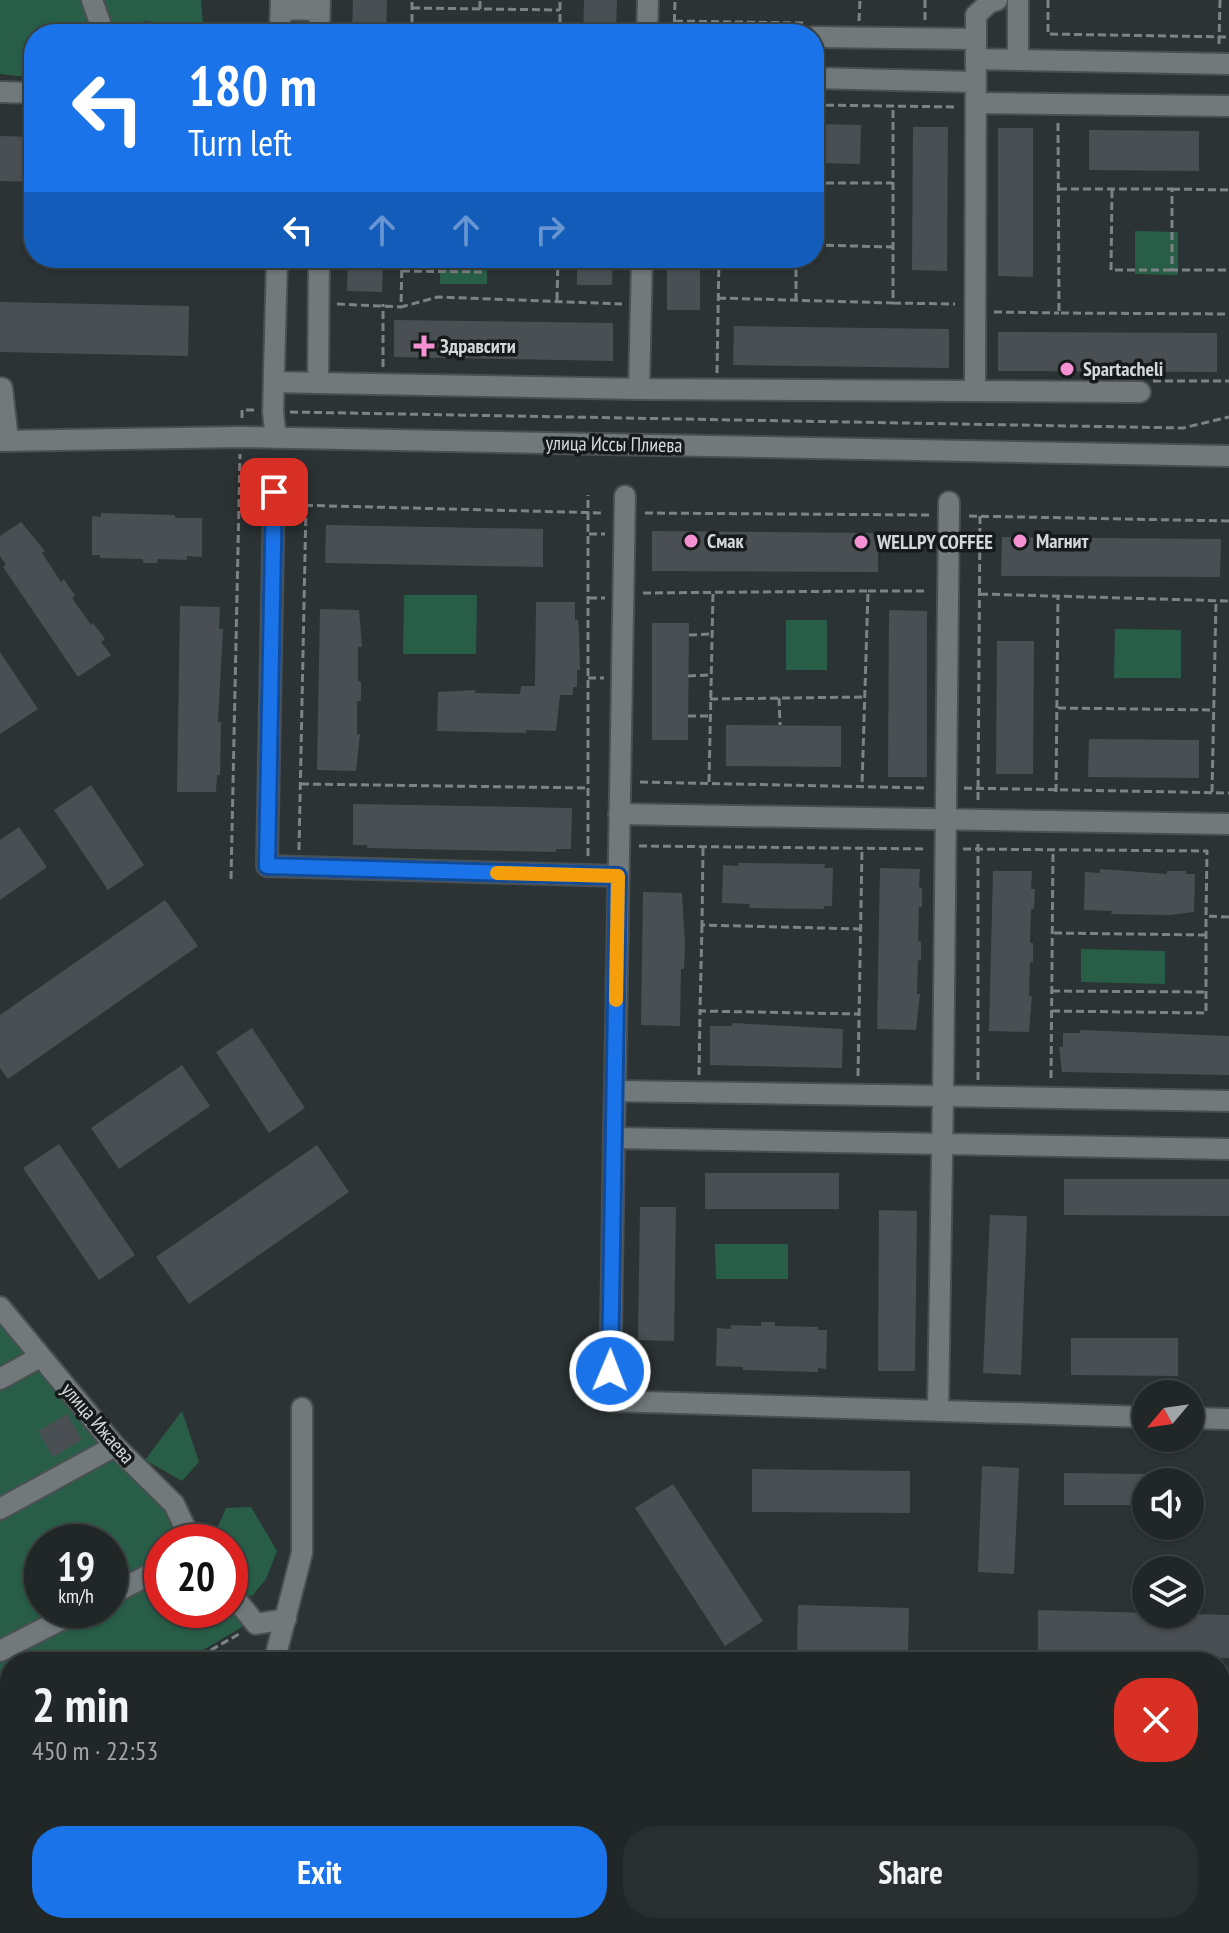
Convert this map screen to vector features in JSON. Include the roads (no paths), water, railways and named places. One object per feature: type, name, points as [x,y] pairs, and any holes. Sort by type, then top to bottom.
[{"type":"street","points":[[92,0],[100,24]]},
{"type":"street","points":[[647,24],[648,0]]},
{"type":"street","points":[[975,391],[976,15],[997,0]]},
{"type":"street","points":[[1018,0],[1018,60]]},
{"type":"street","points":[[280,24],[281,4],[320,5]]},
{"type":"street","points":[[824,31],[976,49],[1018,60],[1224,64]]},
{"type":"street","points":[[824,78],[976,82]]},
{"type":"street","points":[[0,92],[24,93]]},
{"type":"street","points":[[976,103],[1229,106]]},
{"type":"street","points":[[276,438],[266,411],[274,382],[277,268]]},
{"type":"street","points":[[318,383],[319,268]]},
{"type":"street","points":[[639,389],[642,268]]},
{"type":"street","points":[[274,382],[639,389],[1140,392]]},
{"type":"street","points":[[2,388],[4,440]]},
{"type":"street","name":"улица Иссы Плиева","points":[[4,440],[240,437],[1229,456]]},
{"type":"street","points":[[274,498],[267,866],[618,876]]},
{"type":"street","points":[[624,504],[610,1401],[1132,1417]]},
{"type":"street","points":[[938,1410],[949,509]]},
{"type":"street","points":[[619,814],[1229,824]]},
{"type":"street","points":[[615,1091],[1229,1101]]},
{"type":"street","points":[[614,1138],[1229,1149]]},
{"type":"street","name":"улица Ижаева","points":[[0,1307],[115,1446],[174,1504],[183,1524]]},
{"type":"street","points":[[0,1379],[40,1357]]},
{"type":"street","points":[[277,1652],[302,1553],[302,1408]]},
{"type":"street","points":[[1204,1418],[1229,1419]]},
{"type":"street","points":[[0,1509],[115,1446]]},
{"type":"street","points":[[248,1614],[256,1624],[286,1619]]},
{"type":"street","points":[[0,1651],[45,1628]]},
{"type":"place","name":"Здравсити","points":[[424,346]]},
{"type":"place","name":"Spartacheli","points":[[1067,369]]},
{"type":"place","name":"Смак","points":[[691,541]]},
{"type":"place","name":"Магнит","points":[[1020,541]]},
{"type":"place","name":"WELLPY COFFEE","points":[[861,542]]}]
